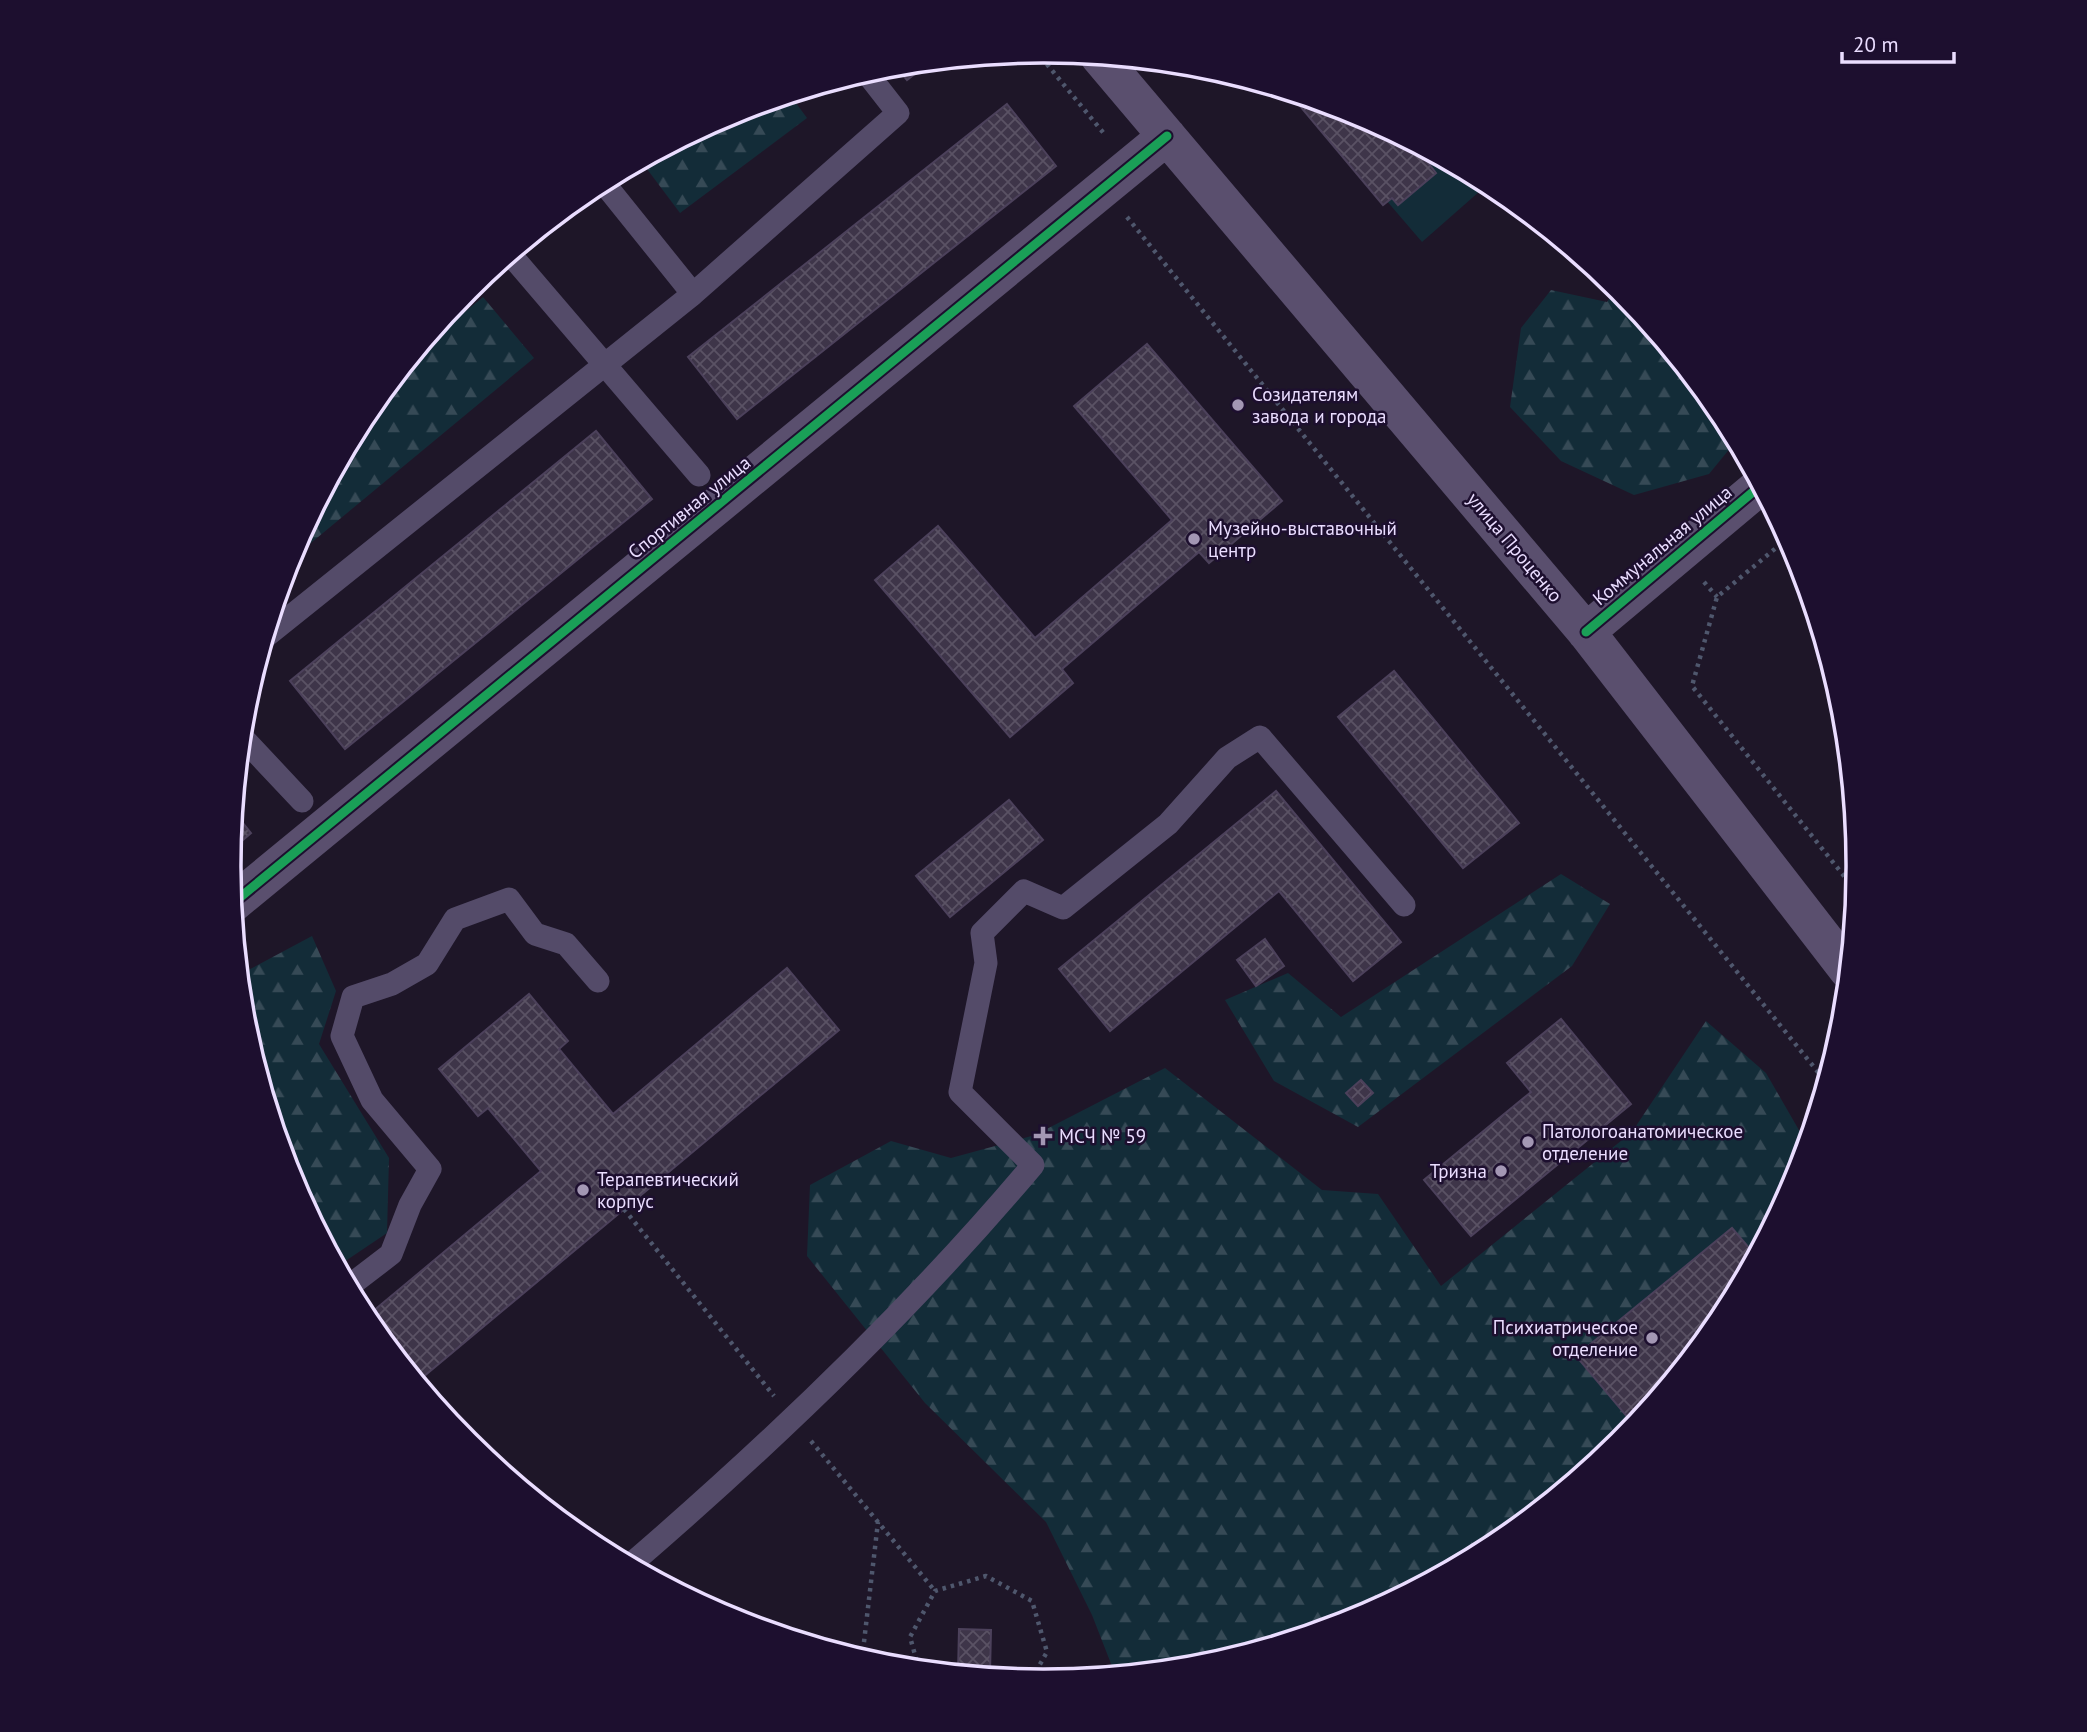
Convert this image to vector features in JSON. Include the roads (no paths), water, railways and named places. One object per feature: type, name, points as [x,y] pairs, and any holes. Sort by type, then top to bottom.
[{"type":"street","name":"улица Проценко","points":[[1108,66],[1586,632],[1841,960]]},
{"type":"street","name":"Спортивная улица","points":[[241,896],[1167,136]]},
{"type":"street","name":"Коммунальная улица","points":[[1586,632],[1753,492]]},
{"type":"lane","points":[[277,627],[693,294],[898,113],[873,81]]},
{"type":"lane","points":[[610,190],[693,294]]},
{"type":"lane","points":[[516,261],[699,475]]},
{"type":"lane","points":[[638,1558],[793,1420],[959,1253],[1033,1165],[960,1092],[986,963],[982,933],[1024,891],[1063,908],[1168,824],[1227,758],[1260,737],[1405,905]]},
{"type":"lane","points":[[250,745],[302,801]]},
{"type":"lane","points":[[356,1281],[391,1254],[410,1205],[430,1169],[372,1100],[342,1036],[353,997],[392,984],[426,964],[456,919],[509,900],[535,934],[565,944],[598,981]]},
{"type":"place","name":"Созидателям завода и города","points":[[1238,405]]},
{"type":"place","name":"Музейно-выставочный центр","points":[[1194,539]]},
{"type":"place","name":"МСЧ № 59","points":[[1043,1136]]},
{"type":"place","name":"Патологоанатомическое отделение","points":[[1528,1142]]},
{"type":"place","name":"Тризна","points":[[1501,1171]]},
{"type":"place","name":"Терапевтический корпус","points":[[583,1190]]},
{"type":"place","name":"Психиатрическое отделение","points":[[1652,1338]]}]
